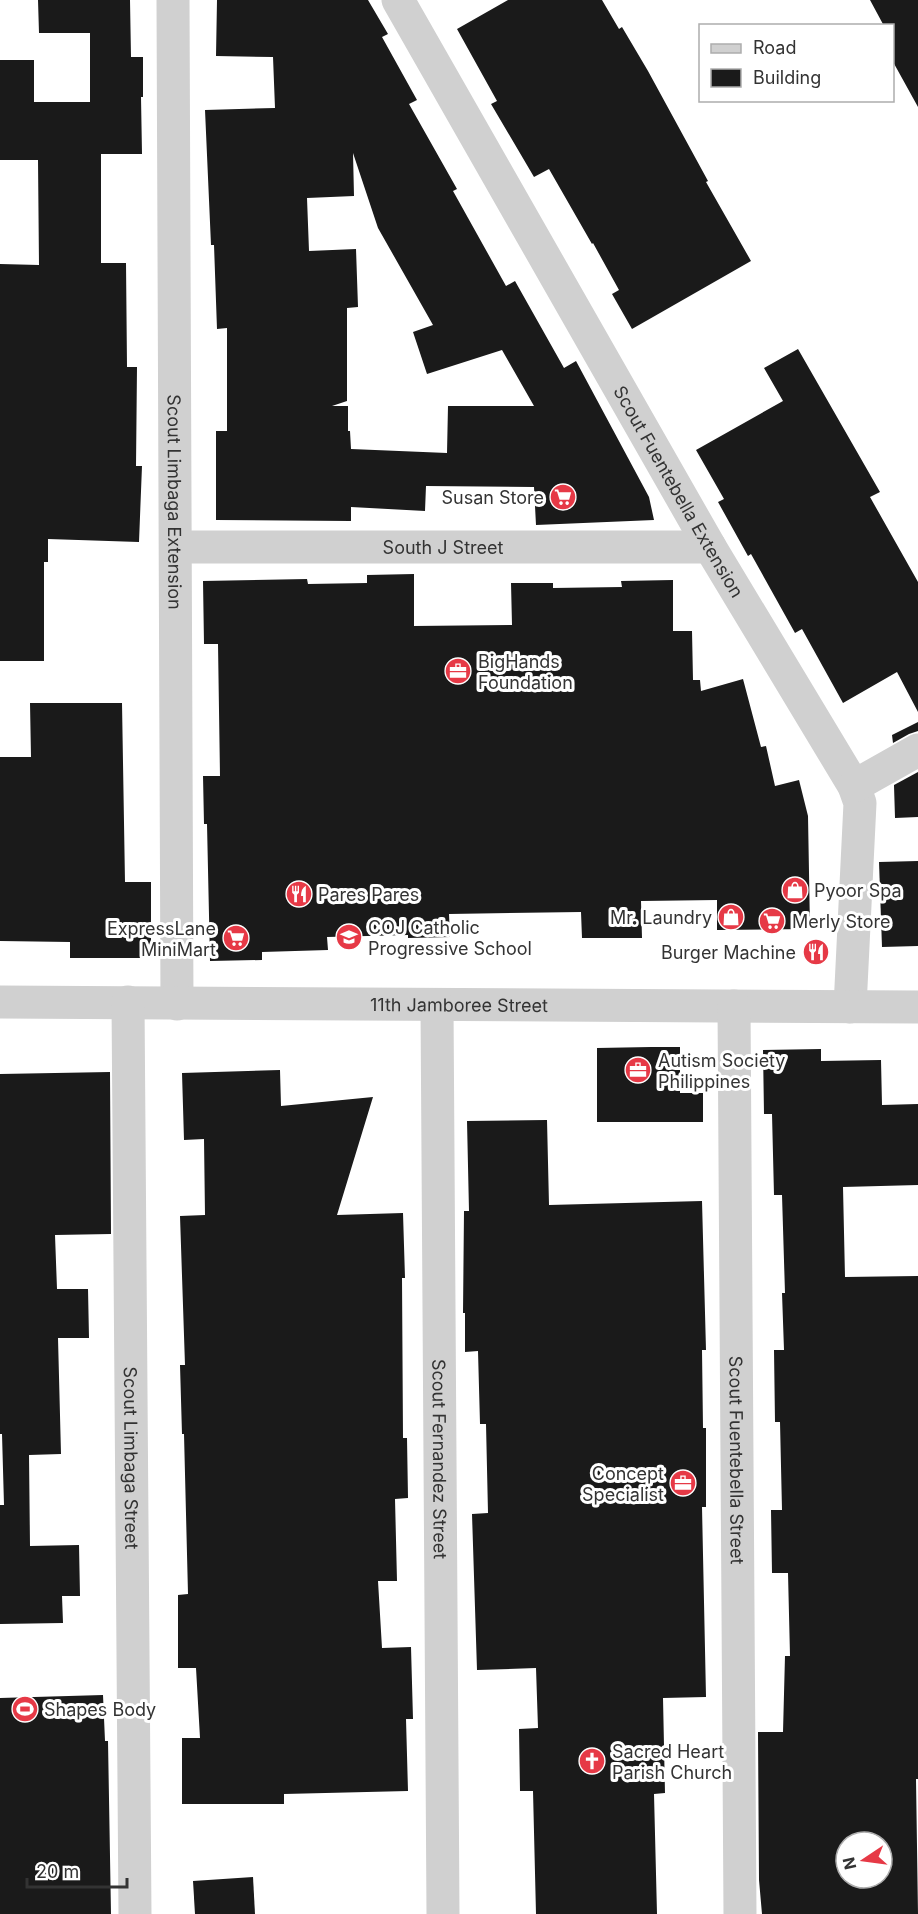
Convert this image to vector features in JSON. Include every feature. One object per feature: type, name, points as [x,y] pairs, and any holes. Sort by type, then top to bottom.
[{"type":"street","name":"Scout Limbaga Extension","points":[[173,0],[177,1004]]},
{"type":"street","name":"Scout Fuentebella Extension","points":[[398,0],[710,547],[855,786],[860,803],[850,1007]]},
{"type":"street","name":"South J Street","points":[[176,547],[710,547]]},
{"type":"street","points":[[855,786],[918,750]]},
{"type":"street","name":"11th Jamboree Street","points":[[0,1002],[918,1007]]},
{"type":"street","name":"Scout Limbaga Street","points":[[128,1002],[135,1914]]},
{"type":"street","name":"Scout Fernandez Street","points":[[437,1005],[443,1914]]},
{"type":"street","name":"Scout Fuentebella Street","points":[[734,1006],[740,1914]]},
{"type":"building","points":[[38,0],[130,0],[131,57],[143,57],[142,154],[101,154],[101,263],[126,263],[127,367],[137,367],[136,466],[142,466],[139,542],[48,539],[48,562],[44,562],[44,661],[0,661],[0,264],[39,265],[38,160],[0,160],[0,60],[34,60],[34,102],[90,102],[90,33],[39,33]]},
{"type":"building","points":[[217,0],[368,0],[388,34],[382,37],[417,100],[409,104],[457,189],[453,191],[506,286],[515,281],[564,368],[576,361],[649,497],[654,520],[536,525],[534,487],[426,486],[425,511],[351,507],[351,521],[216,520],[216,431],[227,431],[227,328],[217,329],[205,110],[275,108],[273,57],[216,56]],"holes":[[[353,153],[378,228],[433,325],[413,332],[427,374],[502,350],[534,406],[448,406],[447,453],[351,449],[348,406],[332,406],[347,401],[347,308],[358,307],[356,249],[309,251],[307,198],[354,196]]]},
{"type":"building","points":[[508,0],[602,0],[619,29],[622,27],[648,71],[708,181],[706,182],[751,261],[632,329],[612,294],[619,290],[593,243],[549,169],[534,177],[491,104],[497,101],[457,29]]},
{"type":"building","points":[[870,0],[918,0],[918,107],[894,64],[894,24],[883,24]]},
{"type":"building","points":[[798,349],[880,492],[870,497],[918,582],[918,712],[897,672],[843,703],[802,629],[795,633],[751,554],[748,556],[718,502],[724,499],[696,450],[783,401],[764,368]]},
{"type":"building","points":[[414,574],[414,626],[512,625],[511,583],[553,583],[553,588],[622,587],[621,581],[673,580],[673,631],[692,631],[693,680],[700,680],[701,691],[743,679],[761,747],[766,746],[775,786],[799,780],[808,816],[810,929],[717,930],[717,900],[641,901],[642,938],[582,938],[581,912],[449,914],[450,937],[408,938],[408,935],[327,937],[328,950],[262,952],[262,960],[210,961],[207,824],[204,824],[203,776],[220,776],[218,644],[204,644],[203,581],[307,579],[308,584],[367,583],[367,575]]},
{"type":"building","points":[[30,703],[122,703],[125,882],[151,882],[151,958],[70,958],[70,942],[0,941],[0,757],[31,757]]},
{"type":"building","points":[[918,722],[918,731],[893,743],[892,735]]},
{"type":"building","points":[[918,772],[918,817],[895,818],[894,785]]},
{"type":"building","points":[[918,861],[918,946],[882,947],[879,862]]},
{"type":"building","points":[[680,1047],[680,1093],[703,1093],[703,1122],[597,1122],[597,1048]]},
{"type":"building","points":[[821,1049],[821,1061],[881,1060],[882,1105],[918,1104],[918,1185],[843,1187],[845,1277],[918,1276],[918,1779],[916,1779],[918,1914],[762,1914],[759,1880],[758,1732],[783,1732],[785,1656],[790,1656],[788,1573],[772,1573],[771,1510],[782,1510],[780,1422],[775,1422],[774,1350],[784,1350],[782,1195],[774,1195],[772,1114],[764,1114],[763,1050]]},
{"type":"building","points":[[280,1070],[281,1106],[373,1097],[337,1215],[403,1213],[405,1278],[402,1278],[403,1438],[407,1438],[408,1498],[395,1499],[397,1581],[378,1581],[382,1648],[411,1647],[413,1719],[406,1719],[408,1791],[284,1794],[284,1804],[182,1804],[182,1738],[200,1738],[196,1668],[178,1668],[178,1595],[188,1594],[180,1365],[185,1365],[180,1216],[205,1215],[204,1139],[184,1140],[182,1073]]},
{"type":"building","points":[[110,1072],[111,1234],[55,1235],[57,1289],[88,1289],[89,1338],[58,1338],[61,1454],[29,1455],[30,1546],[79,1545],[80,1596],[62,1596],[63,1623],[0,1624],[0,1505],[4,1505],[2,1434],[0,1434],[0,1074]]},
{"type":"building","points":[[547,1120],[549,1205],[702,1201],[706,1350],[702,1350],[703,1428],[706,1428],[706,1507],[702,1507],[706,1697],[663,1698],[665,1793],[654,1794],[657,1914],[536,1914],[533,1791],[520,1791],[519,1729],[538,1728],[536,1668],[477,1670],[472,1514],[488,1513],[486,1424],[480,1424],[478,1351],[465,1352],[464,1211],[469,1211],[467,1121]]},
{"type":"building","points":[[103,1695],[105,1741],[108,1741],[111,1914],[0,1914],[0,1698]]},
{"type":"building","points":[[253,1877],[255,1914],[195,1914],[193,1881]]},
{"type":"place","name":"Susan Store","points":[[563,497]]},
{"type":"place","name":"BigHands Foundation","points":[[458,671]]},
{"type":"place","name":"Pyoor Spa","points":[[795,890]]},
{"type":"place","name":"Pares Pares","points":[[299,894]]},
{"type":"place","name":"Mr. Laundry","points":[[731,917]]},
{"type":"place","name":"Merly Store","points":[[772,921]]},
{"type":"place","name":"COJ Catholic Progressive School","points":[[349,937]]},
{"type":"place","name":"ExpressLane MiniMart","points":[[236,938]]},
{"type":"place","name":"Burger Machine","points":[[816,952]]},
{"type":"place","name":"Autism Society Philippines","points":[[638,1070]]},
{"type":"place","name":"Concept Specialist","points":[[683,1483]]},
{"type":"place","name":"Shapes Body","points":[[25,1709]]},
{"type":"place","name":"Sacred Heart Parish Church","points":[[592,1761]]}]
